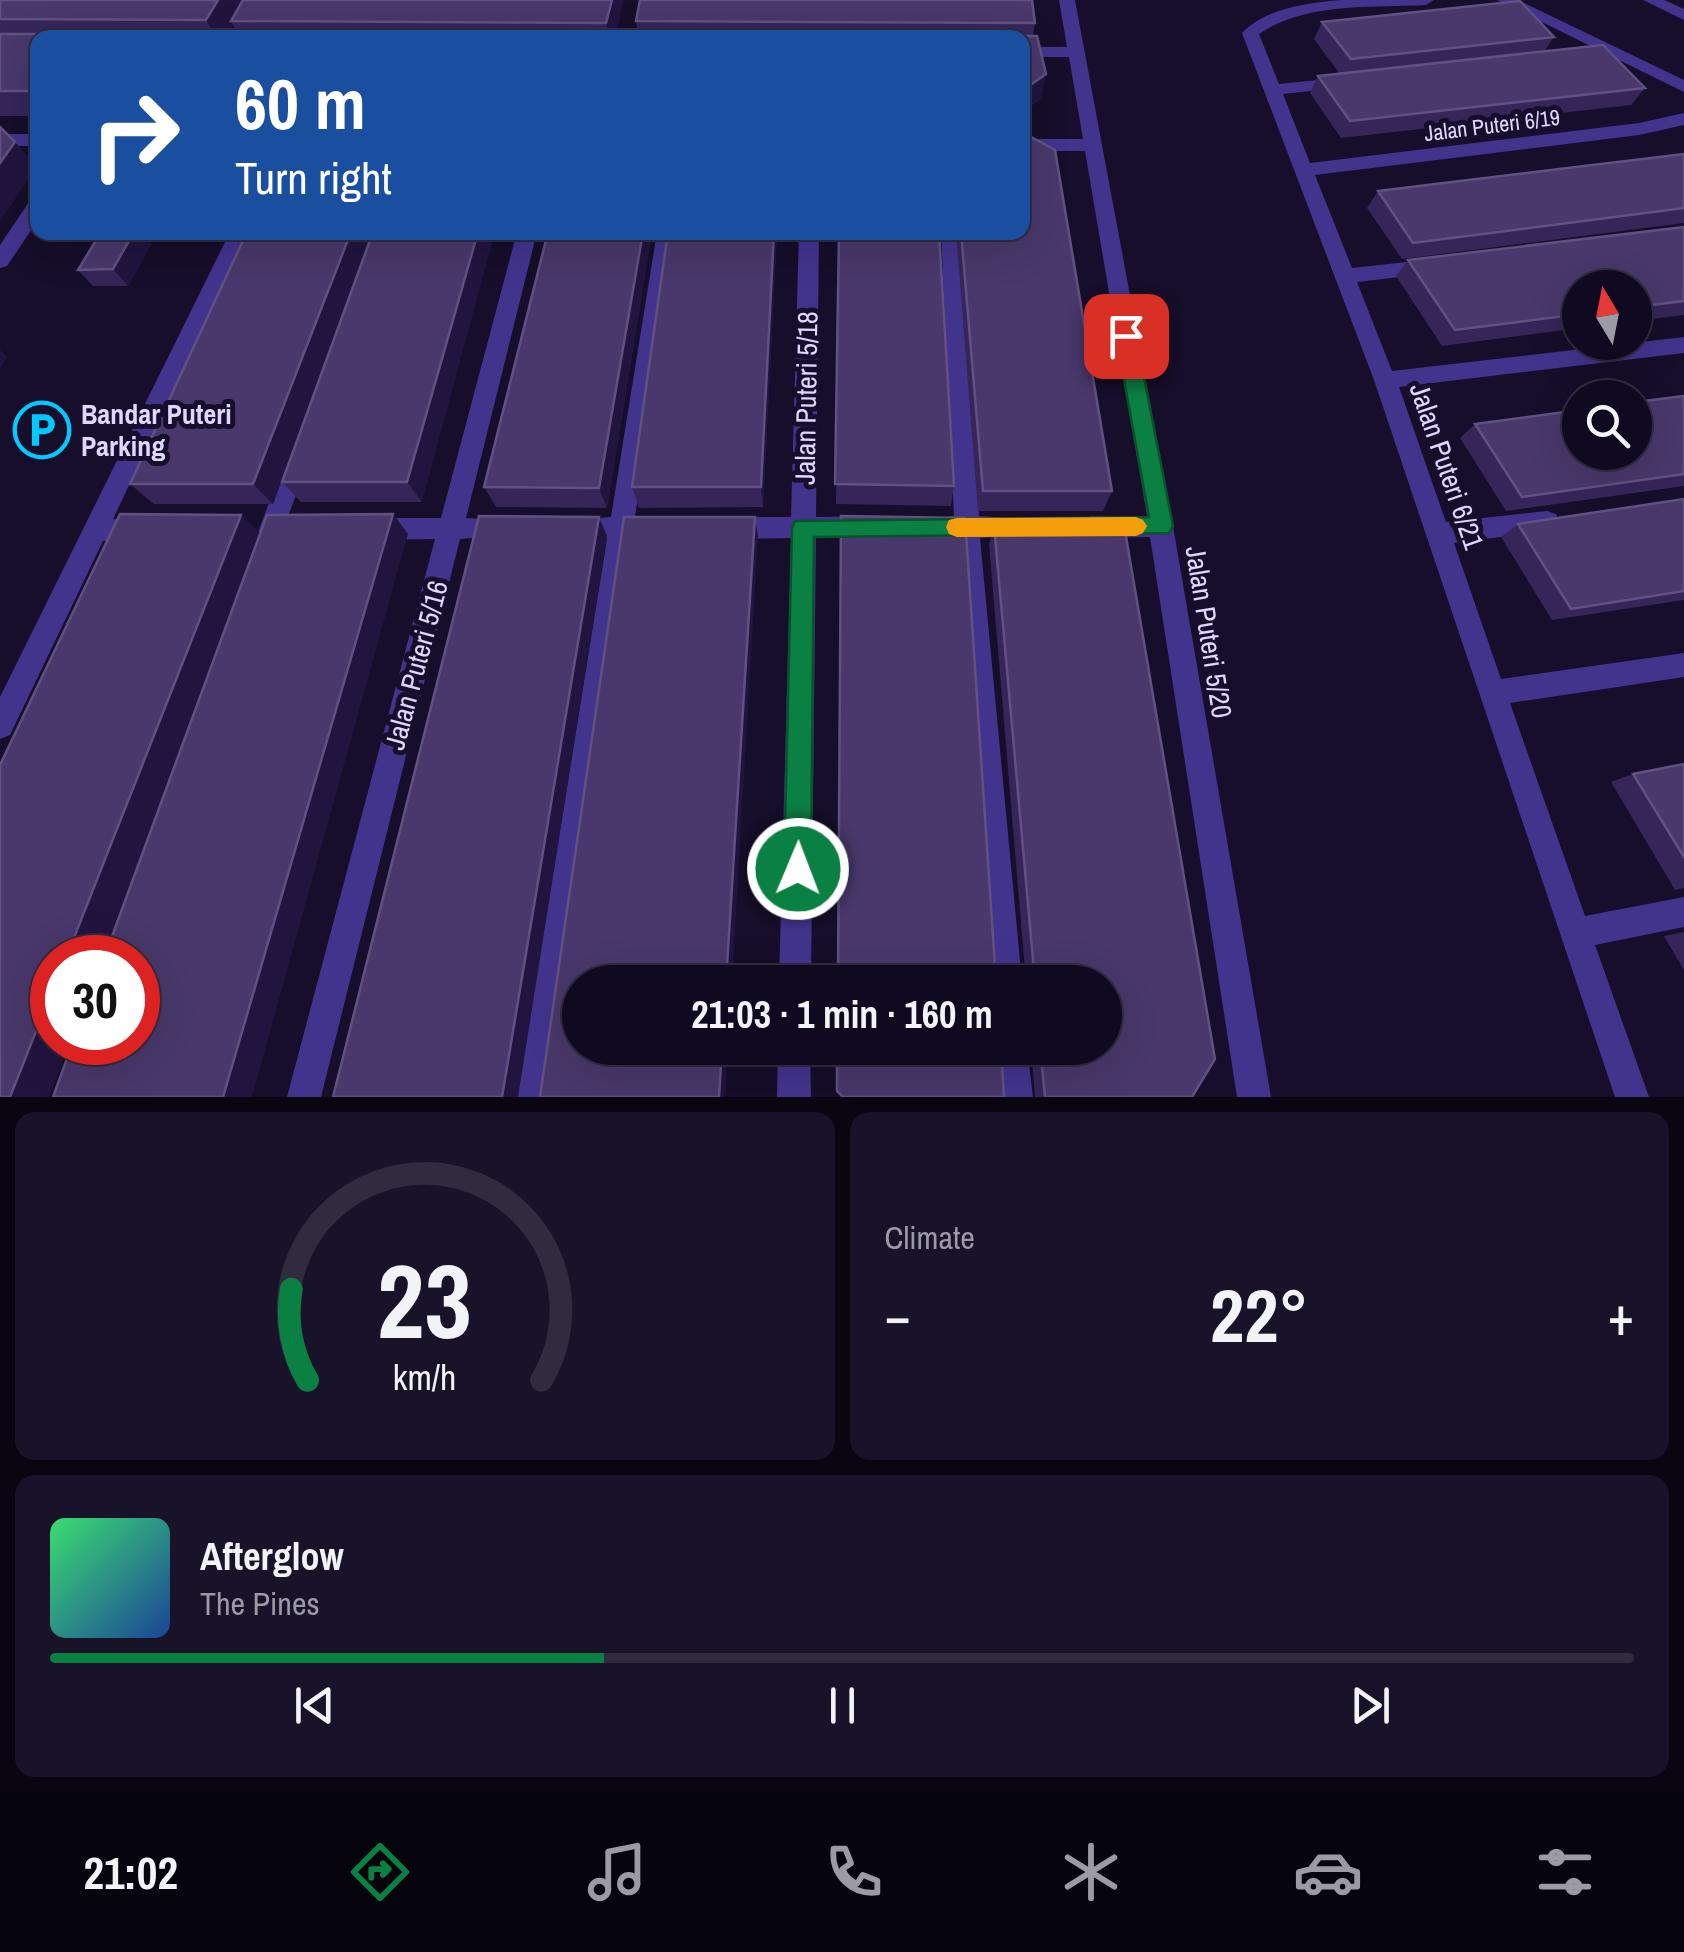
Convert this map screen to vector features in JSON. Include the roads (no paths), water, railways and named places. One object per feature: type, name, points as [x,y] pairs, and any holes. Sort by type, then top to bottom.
[{"type":"street","name":"Jalan Puteri 5/20","points":[[1067,0],[1162,526],[1254,1097]]},
{"type":"street","name":"Jalan Puteri 6/21","points":[[1426,0],[1294,11],[1263,19],[1250,33],[1385,380],[1632,1097]]},
{"type":"street","points":[[1505,0],[1684,88]]},
{"type":"street","points":[[1652,0],[1681,10]]},
{"type":"street","points":[[1030,52],[1076,52]]},
{"type":"street","points":[[1577,58],[1615,54]]},
{"type":"street","points":[[1273,90],[1368,80]]},
{"type":"street","name":"Jalan Puteri 6/19","points":[[1304,170],[1620,132],[1684,119]]},
{"type":"street","points":[[0,140],[30,140]]},
{"type":"street","points":[[1030,145],[1091,145]]},
{"type":"street","points":[[0,261],[30,216]]},
{"type":"street","points":[[0,726],[236,240]]},
{"type":"street","name":"Jalan Puteri 5/16","points":[[304,1097],[526,240]]},
{"type":"street","points":[[534,1097],[665,240]]},
{"type":"street","name":"Jalan Puteri 5/18","points":[[796,965],[809,240]]},
{"type":"street","points":[[952,240],[968,527],[1005,965]]},
{"type":"street","points":[[1345,276],[1458,263]]},
{"type":"street","points":[[1385,380],[1684,345]]},
{"type":"street","points":[[257,566],[261,529],[306,436]]},
{"type":"street","points":[[1438,534],[1570,518]]},
{"type":"street","points":[[343,529],[1162,526]]},
{"type":"street","points":[[261,529],[306,529]]},
{"type":"street","points":[[96,530],[173,530]]},
{"type":"street","points":[[1492,693],[1684,665]]},
{"type":"street","points":[[1575,934],[1684,912]]},
{"type":"street","points":[[794,1065],[794,1097]]},
{"type":"street","points":[[1013,1065],[1016,1097]]},
{"type":"place","name":"Bandar Puteri Parking","points":[[42,430]]}]
